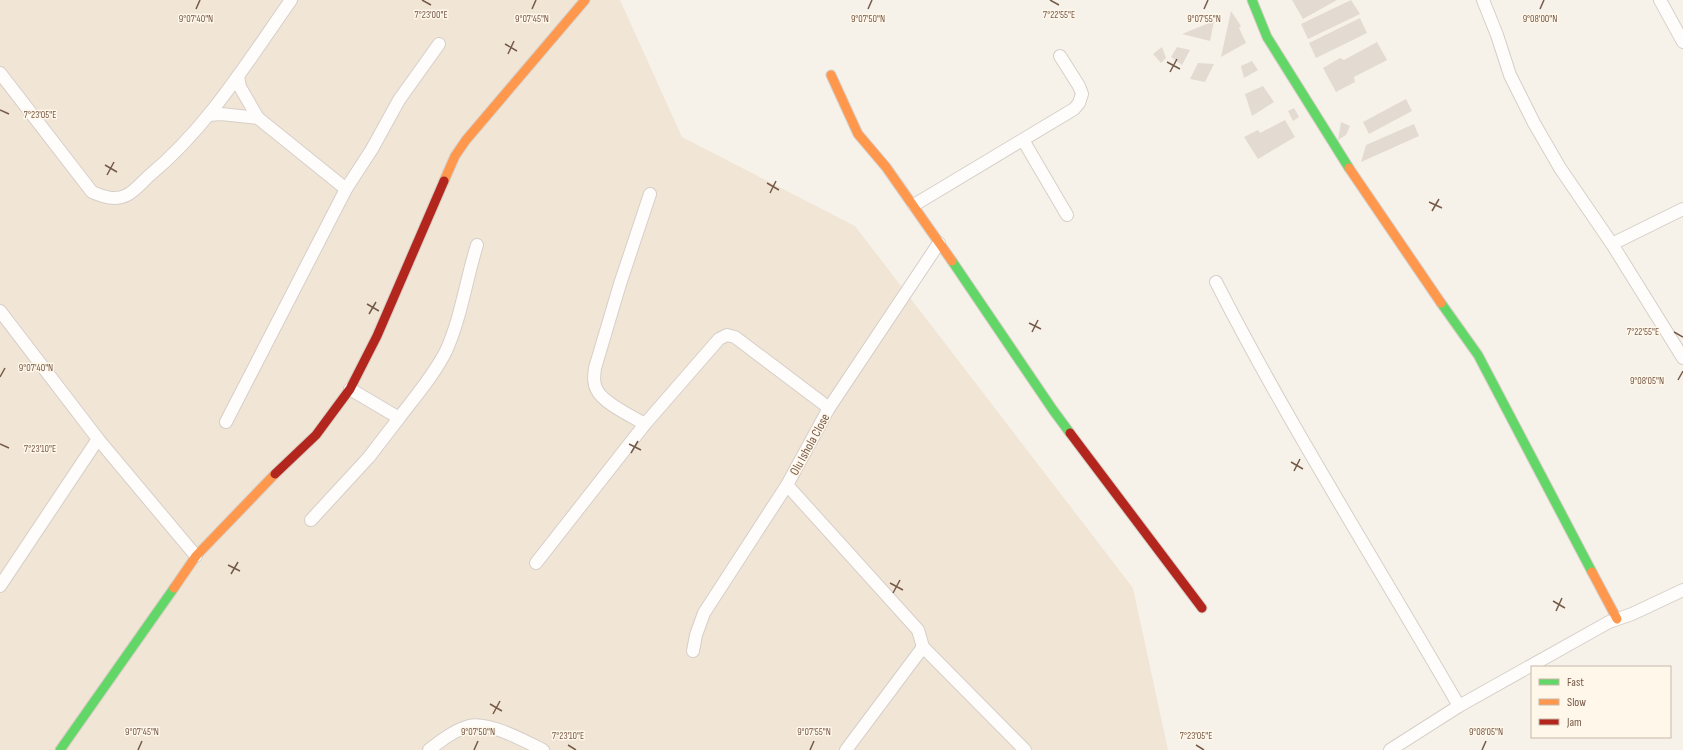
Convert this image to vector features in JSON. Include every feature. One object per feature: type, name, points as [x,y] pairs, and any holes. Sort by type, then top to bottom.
[{"type":"street","points":[[0,73],[92,192],[107,199],[127,195],[166,162],[197,130],[238,76],[291,0]]},
{"type":"street","points":[[60,750],[196,556],[261,487],[316,435],[350,389],[377,336],[455,156],[466,140],[585,0]]},
{"type":"street","points":[[1252,0],[1267,37],[1344,160],[1453,321],[1470,342],[1478,355],[1617,619]]},
{"type":"street","points":[[1483,0],[1497,35],[1510,75],[1534,124],[1560,168],[1612,244],[1683,358]]},
{"type":"street","points":[[1660,0],[1683,42]]},
{"type":"street","points":[[226,422],[346,189],[372,149],[399,100],[439,44]]},
{"type":"street","points":[[914,204],[1074,109],[1079,103],[1082,94],[1060,56]]},
{"type":"street","points":[[830,75],[858,134],[886,167],[914,204],[1053,410],[1202,608]]},
{"type":"street","points":[[238,76],[240,87],[258,118],[346,189]]},
{"type":"street","points":[[208,115],[221,114],[258,118]]},
{"type":"street","points":[[1022,140],[1067,215]]},
{"type":"street","points":[[645,424],[604,399],[597,391],[594,380],[595,368],[620,284],[650,194]]},
{"type":"street","points":[[1612,244],[1683,209]]},
{"type":"street","name":"Olu Ishola Close","points":[[693,651],[696,635],[704,613],[787,485],[829,408],[939,243]]},
{"type":"street","points":[[311,520],[369,457],[435,371],[454,330],[477,245]]},
{"type":"street","points":[[1216,282],[1239,328],[1277,395],[1459,706]]},
{"type":"street","points":[[0,311],[98,439],[196,556]]},
{"type":"street","points":[[536,563],[645,424],[719,339],[727,335],[735,337],[829,408]]},
{"type":"street","points":[[350,389],[399,418]]},
{"type":"street","points":[[0,586],[98,439]]},
{"type":"street","points":[[787,485],[918,630],[923,647],[1025,750]]},
{"type":"street","points":[[1532,666],[1617,619],[1632,614],[1683,590]]},
{"type":"street","points":[[846,750],[923,647]]},
{"type":"street","points":[[1390,750],[1459,706],[1531,666]]},
{"type":"street","points":[[429,750],[455,732],[470,726],[483,726],[499,731],[517,737],[543,750]]},
{"type":"shaded area","points":[[0,0],[620,0],[682,137],[855,226],[1133,588],[1168,750],[0,750]]},
{"type":"building","points":[[1292,0],[1337,0],[1303,19]]},
{"type":"building","points":[[1351,0],[1360,14],[1308,39],[1301,24]]},
{"type":"building","points":[[1231,11],[1241,26],[1239,28],[1246,43],[1221,57]]},
{"type":"building","points":[[1360,18],[1367,33],[1316,58],[1309,43]]},
{"type":"building","points":[[1214,21],[1210,41],[1182,34]]},
{"type":"building","points":[[1377,42],[1387,60],[1354,77],[1355,82],[1336,92],[1323,68],[1340,58],[1344,60]]},
{"type":"building","points":[[1162,47],[1166,58],[1161,63],[1153,54]]},
{"type":"building","points":[[1177,47],[1190,50],[1182,65],[1171,57]]},
{"type":"building","points":[[1252,61],[1258,70],[1244,78],[1241,66]]},
{"type":"building","points":[[1198,63],[1214,64],[1205,82],[1190,79]]},
{"type":"building","points":[[1263,86],[1274,102],[1252,116],[1245,94]]},
{"type":"building","points":[[1406,99],[1412,111],[1369,134],[1363,122]]},
{"type":"building","points":[[1294,108],[1299,117],[1293,121],[1288,111]]},
{"type":"building","points":[[1285,120],[1295,137],[1258,159],[1244,137],[1258,130],[1260,133]]},
{"type":"building","points":[[1341,122],[1350,126],[1346,135],[1338,140]]},
{"type":"building","points":[[1414,124],[1419,136],[1361,162],[1366,145]]},
{"type":"traffic: fast","points":[[1252,0],[1267,37],[1349,168]]},
{"type":"traffic: fast","points":[[952,261],[1070,433]]},
{"type":"traffic: fast","points":[[1441,303],[1478,355],[1592,572]]},
{"type":"traffic: fast","points":[[60,750],[174,588]]},
{"type":"traffic: slow","points":[[444,181],[455,156],[466,140],[585,0]]},
{"type":"traffic: slow","points":[[831,75],[858,134],[886,167],[952,261]]},
{"type":"traffic: slow","points":[[1349,168],[1441,303]]},
{"type":"traffic: slow","points":[[174,588],[196,556],[275,474]]},
{"type":"traffic: slow","points":[[1592,572],[1617,619]]},
{"type":"traffic: jam","points":[[275,474],[316,435],[350,389],[377,336],[444,181]]},
{"type":"traffic: jam","points":[[1070,433],[1202,608]]}]
